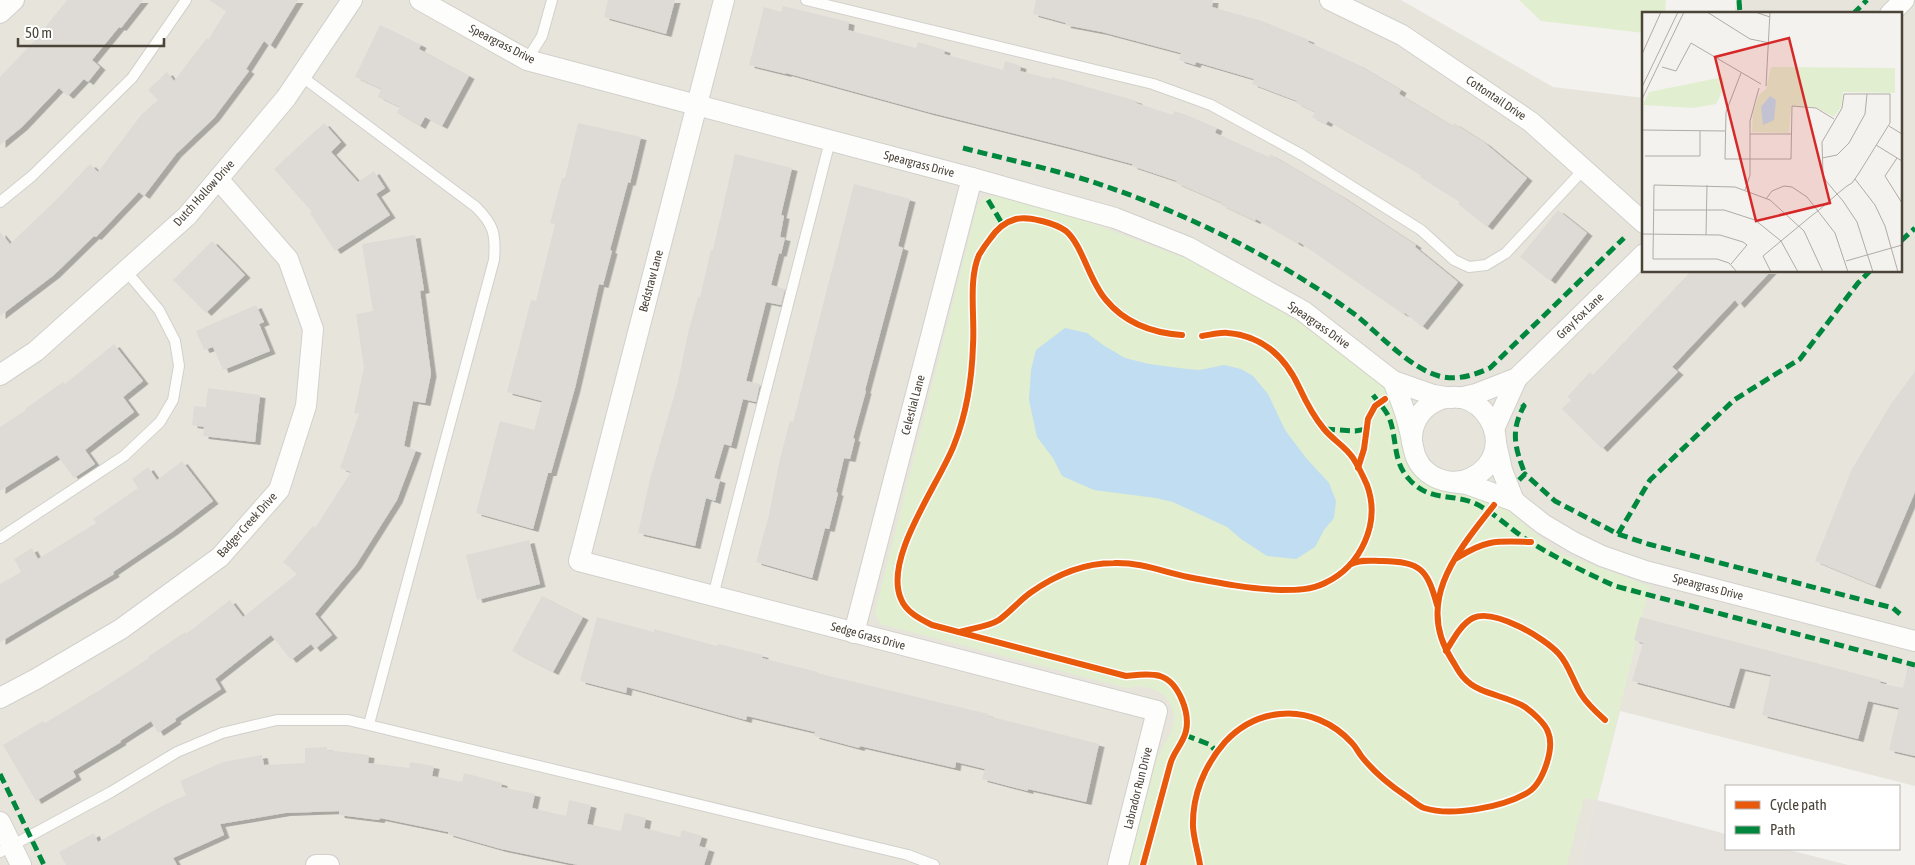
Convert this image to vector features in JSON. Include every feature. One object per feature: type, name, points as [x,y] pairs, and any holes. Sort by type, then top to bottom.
[{"type":"street","points":[[0,13],[14,0]]},
{"type":"street","name":"Dutch Hollow Drive","points":[[0,375],[36,350],[188,216],[286,98],[352,0]]},
{"type":"street","name":"Speargrass Drive","points":[[420,0],[527,60],[972,178],[1115,218],[1188,247],[1303,311],[1393,381],[1433,395],[1456,398]]},
{"type":"street","name":"Bedstraw Lane","points":[[579,561],[724,0]]},
{"type":"street","name":"Cottontail Drive","points":[[1330,0],[1402,35],[1531,122],[1642,220]]},
{"type":"street","points":[[1892,12],[1904,0]]},
{"type":"street","name":"Celestial Lane","points":[[854,633],[972,178]]},
{"type":"street","name":"Badger Creek Drive","points":[[0,698],[121,629],[220,557],[279,490],[306,406],[313,329],[288,259],[218,179]]},
{"type":"street","name":"Gray Fox Lane","points":[[1456,398],[1476,394],[1517,378],[1642,256]]},
{"type":"street","name":"Gray Fox Lane","points":[[1495,434],[1517,378]]},
{"type":"street","points":[[1393,381],[1410,428],[1417,460],[1426,471],[1438,479],[1452,482],[1466,480],[1484,469],[1492,457],[1495,434]]},
{"type":"street","points":[[1412,443],[1414,425],[1421,413],[1438,400],[1456,398],[1473,402],[1484,411],[1495,434],[1500,464],[1514,501]]},
{"type":"street","name":"Speargrass Drive","points":[[1452,482],[1467,484],[1514,501],[1544,524],[1575,543],[1602,556],[1645,571],[1914,638]]},
{"type":"street","name":"Sedge Grass Drive","points":[[579,561],[1157,711]]},
{"type":"street","name":"Labrador Run Drive","points":[[1118,865],[1157,711]]},
{"type":"street","points":[[0,822],[11,855]]},
{"type":"street","points":[[316,865],[329,865]]},
{"type":"lane","points":[[0,202],[32,176],[132,78],[186,0]]},
{"type":"lane","points":[[527,60],[542,36],[552,0]]},
{"type":"lane","points":[[806,0],[1153,84],[1211,105],[1302,155],[1422,230],[1454,260],[1469,267],[1486,265],[1506,254],[1584,169]]},
{"type":"lane","points":[[301,76],[476,207],[490,221],[495,235],[494,260],[369,724]]},
{"type":"lane","points":[[713,596],[830,141]]},
{"type":"lane","points":[[0,538],[124,456],[160,422],[172,400],[180,366],[175,340],[159,310],[126,271]]},
{"type":"lane","points":[[11,855],[177,752],[222,733],[277,720],[348,720],[898,852],[934,865]]},
{"type":"shaded area","points":[[0,0],[1401,0],[1553,87],[1642,98],[1642,272],[1902,272],[1902,12],[1734,12],[1737,0],[1915,0],[1915,786],[1620,711],[1581,865],[0,865]]},
{"type":"shaded area","points":[[1597,800],[1725,834],[1725,850],[1789,850],[1848,865],[1581,865]]},
{"type":"green space","points":[[1519,0],[1666,0],[1665,12],[1642,12],[1642,33],[1541,21]]},
{"type":"green space","points":[[999,194],[1083,220],[1208,267],[1298,321],[1376,378],[1396,404],[1406,451],[1510,512],[1557,552],[1650,586],[1597,800],[1584,798],[1567,865],[1129,865],[1155,765],[1174,723],[1173,709],[1164,696],[1151,688],[1127,688],[880,624],[875,612],[977,207],[983,198]]},
{"type":"water","points":[[1065,328],[1087,333],[1125,358],[1149,364],[1200,370],[1224,365],[1241,369],[1253,376],[1268,394],[1285,430],[1306,458],[1329,483],[1336,501],[1334,518],[1324,530],[1315,547],[1296,559],[1267,556],[1227,527],[1173,502],[1094,490],[1062,476],[1053,458],[1037,437],[1029,400],[1031,370],[1036,350]]},
{"type":"building","points":[[67,0],[143,0],[92,60],[100,67],[88,82],[84,79],[68,96],[59,88],[22,127],[0,145],[0,77],[36,39]]},
{"type":"building","points":[[209,0],[298,0],[270,46],[264,41],[246,69],[249,71],[214,118],[176,154],[144,196],[139,192],[96,237],[94,236],[54,275],[0,316],[0,232],[10,244],[90,164],[98,172],[141,115],[158,100],[148,90],[167,72],[174,81],[207,38],[208,40],[226,11]]},
{"type":"building","points":[[608,0],[675,0],[666,34],[604,17]]},
{"type":"building","points":[[1036,0],[1213,0],[1212,7],[1262,21],[1309,40],[1308,42],[1357,64],[1401,90],[1399,94],[1452,126],[1454,123],[1485,143],[1527,178],[1487,227],[1458,204],[1460,202],[1420,177],[1421,175],[1328,121],[1326,124],[1312,117],[1315,112],[1296,103],[1297,101],[1252,84],[1254,79],[1196,62],[1195,65],[1179,60],[1181,53],[1102,32],[1065,25],[1066,23],[1033,14]]},
{"type":"building","points":[[783,6],[849,22],[848,30],[916,48],[918,42],[945,50],[944,54],[1003,70],[1005,61],[1021,66],[1020,71],[1051,79],[1052,77],[1137,101],[1136,103],[1173,115],[1174,111],[1184,114],[1217,128],[1215,133],[1269,157],[1270,154],[1341,196],[1416,245],[1415,247],[1458,282],[1422,327],[1405,313],[1403,314],[1299,242],[1298,244],[1256,219],[1255,221],[1221,205],[1222,203],[1176,183],[1177,181],[1132,166],[1132,164],[928,112],[786,73],[749,65],[764,7],[781,12]]},
{"type":"building","points":[[380,25],[421,45],[419,49],[469,76],[442,126],[425,117],[420,126],[397,113],[400,107],[378,97],[381,89],[355,77]]},
{"type":"building","points":[[324,123],[341,142],[331,152],[358,182],[374,171],[385,188],[376,194],[390,215],[335,251],[310,213],[312,212],[274,169]]},
{"type":"building","points":[[578,123],[641,137],[630,183],[628,182],[610,250],[612,251],[603,285],[599,284],[575,388],[551,473],[548,473],[533,529],[476,513],[500,421],[534,430],[542,401],[507,392],[531,300],[536,301],[555,224],[550,223],[562,178],[565,178]]},
{"type":"building","points":[[735,154],[792,168],[781,215],[784,216],[780,237],[785,238],[771,285],[785,289],[781,305],[766,302],[746,381],[760,384],[756,402],[743,399],[731,446],[724,444],[714,478],[720,480],[715,501],[706,498],[695,546],[638,533],[650,479],[678,382],[688,333],[698,297],[700,297],[711,250],[713,250]]},
{"type":"building","points":[[854,184],[910,199],[898,246],[903,248],[865,390],[853,438],[855,439],[850,459],[844,458],[829,529],[825,528],[812,578],[756,562],[769,515],[780,458],[790,421],[793,422]]},
{"type":"building","points":[[1558,210],[1587,233],[1550,281],[1520,257]]},
{"type":"building","points":[[415,235],[424,290],[420,291],[431,374],[425,403],[413,401],[404,446],[416,450],[397,500],[356,565],[315,614],[332,635],[315,649],[311,644],[291,660],[271,635],[215,679],[221,689],[175,719],[176,721],[158,733],[151,721],[73,771],[76,777],[36,801],[3,745],[43,721],[45,723],[103,688],[185,632],[186,634],[230,600],[243,617],[297,574],[283,562],[313,526],[315,528],[351,472],[340,468],[359,414],[354,413],[364,368],[356,314],[373,311],[362,244]]},
{"type":"building","points":[[212,241],[245,275],[206,313],[173,280]]},
{"type":"building","points":[[1690,272],[1770,272],[1739,305],[1735,300],[1672,367],[1678,372],[1602,449],[1562,409],[1571,400],[1567,397],[1590,372],[1593,375]]},
{"type":"building","points":[[256,305],[264,322],[259,324],[270,351],[223,370],[213,347],[204,350],[196,331]]},
{"type":"building","points":[[114,344],[143,381],[123,397],[134,412],[85,450],[95,464],[74,478],[57,455],[0,491],[0,427],[63,382],[65,384]]},
{"type":"building","points":[[1915,371],[1915,492],[1875,586],[1815,561],[1852,469],[1891,404]]},
{"type":"building","points":[[208,388],[260,395],[255,442],[203,436],[204,427],[192,425],[194,406],[206,407]]},
{"type":"building","points":[[182,461],[213,501],[172,532],[113,572],[114,574],[0,642],[0,584],[21,572],[14,559],[32,548],[38,559],[96,523],[93,519],[138,488],[132,479],[148,467],[157,480]]},
{"type":"building","points":[[529,540],[540,584],[477,600],[466,555]]},
{"type":"building","points":[[542,596],[583,617],[553,672],[512,651]]},
{"type":"building","points":[[597,617],[654,632],[654,629],[717,646],[718,644],[763,655],[762,658],[817,673],[988,714],[988,716],[1099,744],[1086,802],[1028,789],[1028,791],[982,779],[985,769],[956,762],[955,768],[860,746],[859,748],[814,736],[815,732],[747,716],[746,720],[627,687],[626,693],[580,681]]},
{"type":"building","points":[[1640,617],[1881,680],[1880,683],[1903,688],[1908,665],[1915,666],[1915,756],[1889,750],[1899,708],[1868,701],[1858,739],[1762,715],[1771,675],[1740,668],[1729,706],[1632,681],[1643,643],[1634,640]]},
{"type":"building","points":[[327,747],[327,750],[369,755],[368,763],[409,768],[410,762],[434,766],[432,776],[462,782],[464,773],[502,783],[501,787],[535,794],[532,808],[566,816],[569,800],[591,805],[587,824],[621,831],[625,813],[646,818],[644,828],[680,837],[682,830],[702,836],[699,846],[709,849],[704,865],[578,865],[501,849],[448,834],[448,832],[380,818],[379,820],[339,815],[339,811],[285,813],[220,824],[224,835],[173,858],[177,865],[66,865],[59,852],[94,833],[98,842],[164,805],[186,795],[180,781],[223,762],[262,755],[264,765],[305,763],[305,748]]},
{"type":"marked path","points":[[1739,0],[1740,12]]},
{"type":"marked path","points":[[1855,12],[1867,0]]},
{"type":"marked path","points":[[963,148],[1080,178],[1169,210],[1228,238],[1284,268],[1357,316],[1406,359],[1428,372],[1452,378],[1478,373],[1490,368],[1624,238]]},
{"type":"marked path","points":[[988,200],[1003,225]]},
{"type":"marked path","points":[[1902,240],[1915,228]]},
{"type":"marked path","points":[[1618,534],[1650,480],[1734,400],[1800,359],[1858,283],[1869,272]]},
{"type":"marked path","points":[[1373,395],[1390,420],[1400,465],[1408,478],[1416,486],[1431,494],[1474,503],[1495,515],[1527,540],[1581,570],[1615,586],[1915,665]]},
{"type":"marked path","points":[[1522,404],[1524,406],[1517,424],[1516,440],[1525,474]]},
{"type":"marked path","points":[[1325,429],[1355,431],[1367,429]]},
{"type":"marked path","points":[[1519,480],[1525,474],[1555,501],[1618,534],[1648,544],[1893,608],[1900,614]]},
{"type":"marked path","points":[[1185,735],[1211,745],[1216,752]]},
{"type":"marked path","points":[[0,774],[44,865]]},
{"type":"cycle path","points":[[1143,865],[1171,760],[1186,731],[1185,707],[1178,691],[1173,685],[1167,679],[1156,675],[1126,676],[932,625],[918,618],[906,608],[901,599],[897,582],[906,543],[915,521],[947,461],[962,421],[968,396],[971,370],[973,287],[976,265],[979,255],[992,236],[1001,227],[1012,220],[1026,218],[1063,229],[1072,237],[1100,292],[1114,308],[1131,321],[1150,329],[1182,335]]},
{"type":"cycle path","points":[[959,632],[985,626],[999,620],[1039,587],[1059,576],[1092,565],[1133,564],[1188,577],[1281,590],[1304,589],[1320,585],[1349,566],[1365,542],[1371,514],[1371,499],[1367,485],[1353,458],[1320,424],[1287,366],[1271,350],[1262,343],[1240,335],[1218,333],[1202,336]]},
{"type":"cycle path","points":[[1358,468],[1364,449],[1368,419],[1375,406],[1385,399]]},
{"type":"cycle path","points":[[1200,865],[1193,827],[1193,815],[1197,793],[1205,771],[1231,736],[1250,723],[1272,715],[1300,714],[1328,724],[1345,736],[1367,763],[1394,788],[1424,808],[1435,811],[1462,811],[1504,803],[1527,793],[1538,782],[1543,774],[1550,747],[1550,739],[1544,725],[1525,707],[1477,688],[1464,678],[1441,638],[1437,617],[1439,597],[1445,578],[1467,540],[1494,505]]},
{"type":"cycle path","points":[[1457,558],[1476,547],[1492,542],[1531,542]]},
{"type":"cycle path","points":[[1351,564],[1359,561],[1370,561],[1405,563],[1413,566],[1420,570],[1430,583],[1437,605]]},
{"type":"cycle path","points":[[1446,651],[1461,628],[1473,618],[1482,616],[1493,617],[1519,626],[1543,640],[1559,654],[1566,663],[1583,698],[1605,720]]}]
